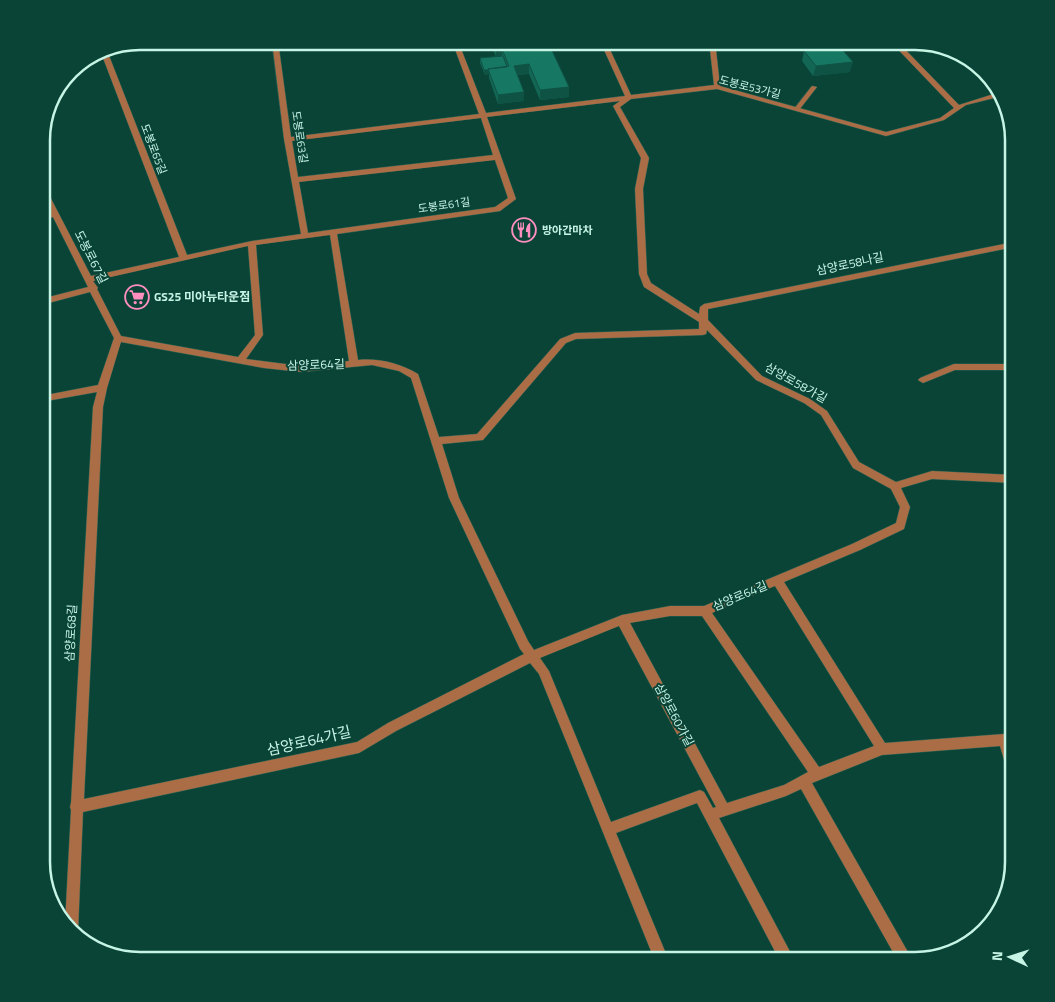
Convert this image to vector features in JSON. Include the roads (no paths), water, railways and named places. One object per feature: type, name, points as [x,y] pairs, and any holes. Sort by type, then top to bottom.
[{"type":"street","name":"도봉로63길","points":[[276,50],[288,139],[305,236]]},
{"type":"street","name":"도봉로61길","points":[[90,279],[252,244],[497,209],[512,199],[458,50]]},
{"type":"street","points":[[607,50],[629,98]]},
{"type":"street","points":[[713,50],[717,87]]},
{"type":"street","points":[[901,50],[958,108]]},
{"type":"street","name":"도봉로65길","points":[[106,57],[184,258]]},
{"type":"street","name":"도봉로53가길","points":[[483,115],[504,114],[717,87],[886,134],[942,119],[964,104],[994,96]]},
{"type":"street","points":[[797,109],[814,87]]},
{"type":"street","name":"삼양로58가길","points":[[629,98],[616,106],[645,158],[639,188],[643,274],[647,284],[703,320],[758,378],[807,401],[824,413],[856,465],[895,486]]},
{"type":"street","points":[[288,139],[483,115]]},
{"type":"street","points":[[295,180],[498,157]]},
{"type":"street","name":"도봉로67길","points":[[50,202],[118,338]]},
{"type":"street","points":[[50,216],[56,214]]},
{"type":"street","points":[[333,232],[354,364]]},
{"type":"street","points":[[240,361],[260,335],[252,244]]},
{"type":"street","name":"삼양로58나길","points":[[703,320],[704,307],[1005,246]]},
{"type":"street","points":[[50,300],[94,288]]},
{"type":"street","points":[[436,441],[480,437],[563,341],[575,336],[702,332],[703,320]]},
{"type":"street","name":"삼양로64길","points":[[118,338],[240,361],[301,369],[372,362],[401,368],[415,376],[454,498],[520,637],[543,671],[658,952]]},
{"type":"street","name":"삼양로68길","points":[[71,920],[98,407],[118,338]]},
{"type":"street","points":[[923,380],[954,368],[1005,367]]},
{"type":"street","points":[[50,397],[76,391],[102,388]]},
{"type":"street","points":[[895,486],[932,475],[1005,481]]},
{"type":"street","name":"삼양로64길","points":[[532,656],[622,620],[670,610],[705,611],[856,547],[900,526],[905,507],[895,486]]},
{"type":"street","points":[[777,580],[882,748]]},
{"type":"street","points":[[705,611],[817,774]]},
{"type":"street","name":"삼양로60가길","points":[[622,620],[725,810]]},
{"type":"street","name":"삼양로64가길","points":[[76,807],[360,747],[392,727],[532,656]]},
{"type":"street","points":[[710,815],[786,790],[817,774],[882,748],[1005,740]]},
{"type":"street","points":[[804,781],[901,952]]},
{"type":"street","points":[[608,829],[700,796],[783,952]]},
{"type":"place","name":"방아간마차","points":[[524,230]]},
{"type":"place","name":"GS25 미아뉴타운점","points":[[137,297]]}]
